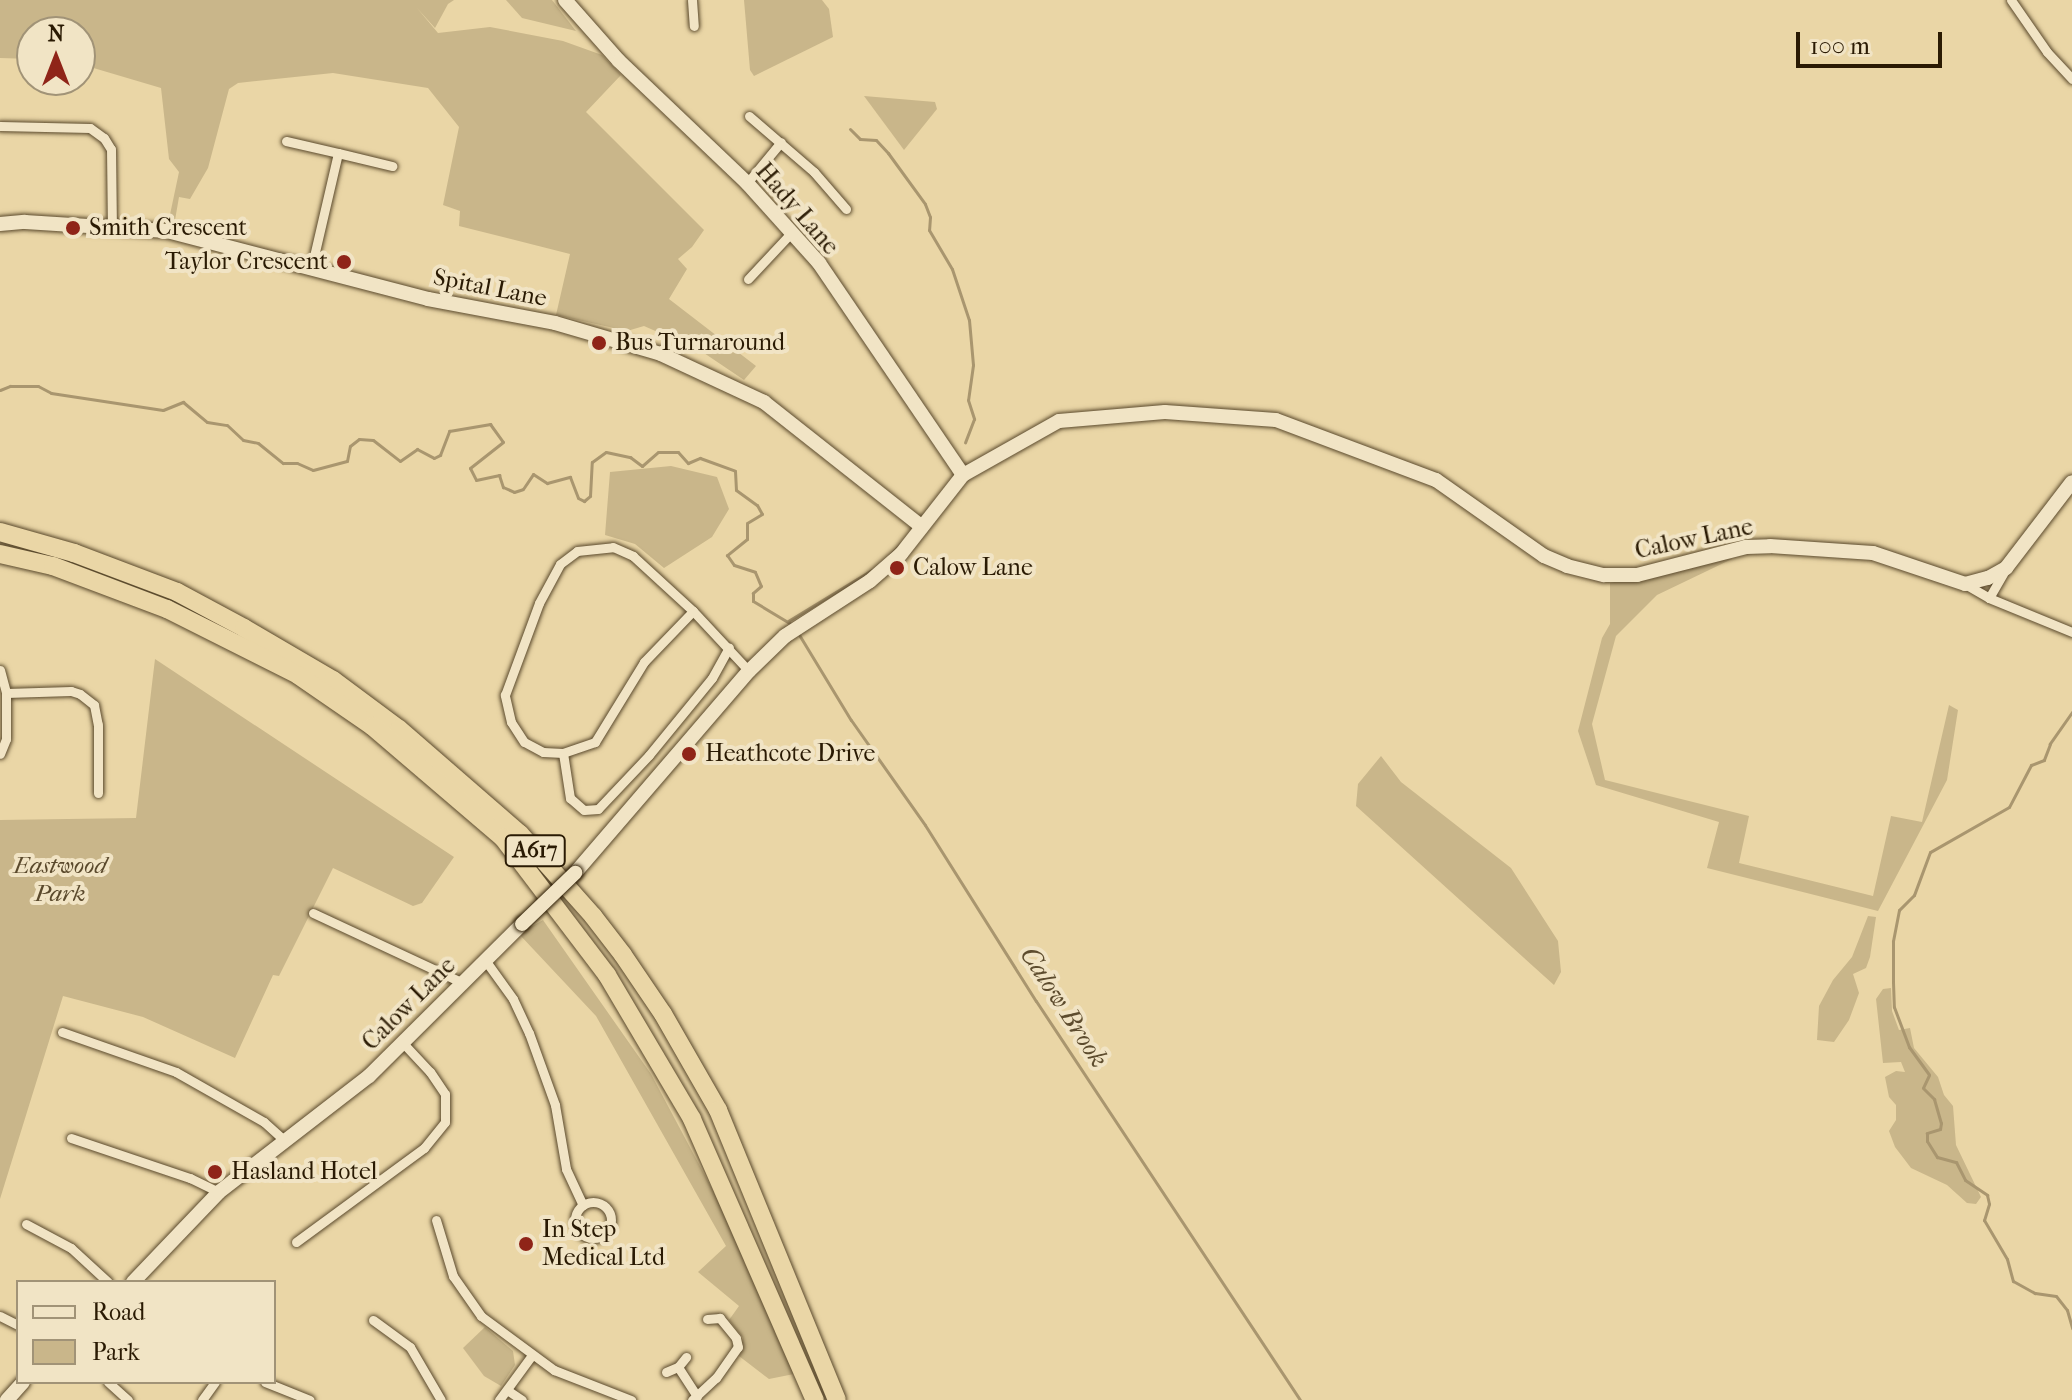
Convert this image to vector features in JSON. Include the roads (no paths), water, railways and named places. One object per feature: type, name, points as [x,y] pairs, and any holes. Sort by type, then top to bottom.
[{"type":"highway","name":"A617","points":[[0,532],[74,553],[177,592],[244,628],[333,680],[399,729],[447,767],[520,834],[593,916],[623,955],[663,1014],[718,1110],[837,1400]]},
{"type":"highway","name":"A617","points":[[0,554],[53,566],[167,609],[298,675],[372,726],[503,838],[607,975],[692,1119],[815,1400]]},
{"type":"street","points":[[692,0],[694,26]]},
{"type":"street","points":[[2011,0],[2047,52],[2072,79]]},
{"type":"street","name":"Hady Lane","points":[[573,3],[619,61],[747,183],[819,263],[963,475]]},
{"type":"street","points":[[749,116],[781,142],[846,209]]},
{"type":"street","points":[[0,126],[90,128],[104,138],[111,149],[112,227]]},
{"type":"street","points":[[286,141],[392,166]]},
{"type":"street","points":[[747,183],[781,142]]},
{"type":"street","points":[[311,269],[338,153]]},
{"type":"street","name":"Spital Lane","points":[[0,224],[173,232],[428,299],[555,323],[661,354],[764,402],[922,527]]},
{"type":"street","points":[[748,279],[792,232]]},
{"type":"street","name":"Calow Lane","points":[[135,1280],[219,1192],[369,1076],[575,873],[749,671],[785,636],[870,581],[901,554],[963,475],[1059,421],[1165,412],[1247,416],[1304,429],[1436,480],[1475,505],[1515,537],[1567,566],[1604,575],[1637,575],[1746,547],[1770,546],[1873,553],[1965,584]]},
{"type":"street","points":[[1989,598],[2006,568],[2072,482]]},
{"type":"street","points":[[693,611],[644,662],[595,742],[563,753],[543,752],[524,742],[511,722],[505,695],[539,603],[560,564],[577,551],[613,547],[633,556],[693,611],[749,671]]},
{"type":"street","points":[[1965,584],[1988,578],[2006,568]]},
{"type":"street","points":[[1965,584],[1989,598],[2072,632]]},
{"type":"street","points":[[563,753],[570,798],[584,810],[598,809],[649,755],[712,678],[729,647]]},
{"type":"street","points":[[0,670],[6,693],[6,739],[0,754]]},
{"type":"street","points":[[6,693],[71,691],[87,698],[97,714],[93,776],[98,793]]},
{"type":"street","points":[[313,913],[461,982]]},
{"type":"street","points":[[485,960],[513,999],[529,1033],[555,1105],[566,1169],[583,1205]]},
{"type":"street","points":[[62,1032],[176,1072],[264,1122],[284,1140]]},
{"type":"street","points":[[296,1242],[311,1239],[424,1148],[445,1122],[445,1094],[430,1072],[403,1043]]},
{"type":"street","points":[[71,1138],[190,1178],[219,1192]]},
{"type":"street","points":[[596,1202],[608,1210],[612,1223],[605,1235],[591,1239],[579,1232],[576,1215],[583,1205],[596,1202]]},
{"type":"street","points":[[436,1220],[447,1263],[471,1304],[496,1328],[572,1380],[613,1390],[631,1400]]},
{"type":"street","points":[[26,1224],[74,1244],[106,1280]]},
{"type":"street","points":[[429,1238],[440,1236]]},
{"type":"street","points":[[678,1367],[695,1398],[737,1351],[736,1338],[716,1315]]},
{"type":"street","points":[[373,1320],[390,1325],[410,1347],[441,1400]]},
{"type":"street","points":[[499,1400],[532,1355]]},
{"type":"street","points":[[666,1372],[678,1367],[686,1357]]},
{"type":"street","points":[[7,1400],[21,1384]]},
{"type":"street","points":[[110,1384],[128,1400]]},
{"type":"street","points":[[270,1384],[310,1400]]},
{"type":"street","points":[[507,1390],[522,1400]]},
{"type":"waterway","points":[[850,129],[860,139],[876,140],[888,153],[925,204],[930,217],[929,230],[952,269],[969,320],[973,365],[968,400],[974,419],[965,442]]},
{"type":"waterway","points":[[0,390],[10,386],[38,386],[51,393],[163,410],[183,402],[207,422],[227,425],[243,440],[258,443],[283,463],[297,463],[313,470],[347,461],[350,446],[359,439],[373,440],[400,461],[417,449],[434,458],[440,455],[449,431],[490,424],[503,442],[470,468],[476,480],[499,475],[503,487],[514,492],[523,489],[533,474],[547,483],[570,477],[578,498],[584,501],[590,496],[592,462],[606,452],[630,457],[642,466],[658,452],[678,452],[688,463],[700,458],[735,471],[736,490],[757,505],[762,514],[747,523],[747,539],[727,555],[734,565],[755,572],[761,586],[753,593],[753,601],[791,624]]},
{"type":"waterway","points":[[890,555],[901,543]]},
{"type":"waterway","points":[[788,621],[872,570]]},
{"type":"waterway","name":"Calow Brook","points":[[798,633],[851,720],[925,825],[1036,1001],[1300,1400]]},
{"type":"waterway","points":[[2072,712],[2050,744],[2044,760],[2031,765],[2009,807],[1930,852],[1914,895],[1899,910],[1893,941],[1894,1007],[1909,1047],[1929,1075],[1923,1088],[1934,1099],[1941,1123],[1940,1129],[1927,1133],[1927,1141],[1937,1157],[1956,1162],[1965,1180],[1987,1195],[1989,1204],[1984,1220],[2007,1259],[2013,1281],[2035,1293],[2056,1296],[2067,1310],[2072,1328]]},
{"type":"place","name":"Smith Crescent","points":[[73,228]]},
{"type":"place","name":"Taylor Crescent","points":[[344,262]]},
{"type":"place","name":"Bus Turnaround","points":[[599,343]]},
{"type":"place","name":"Calow Lane","points":[[897,568]]},
{"type":"place","name":"Heathcote Drive","points":[[689,754]]},
{"type":"place","name":"Hasland Hotel","points":[[215,1172]]},
{"type":"place","name":"In Step Medical Ltd","points":[[526,1244]]},
{"type":"park label","name":"Eastwood Park","points":[[60,880]]}]
